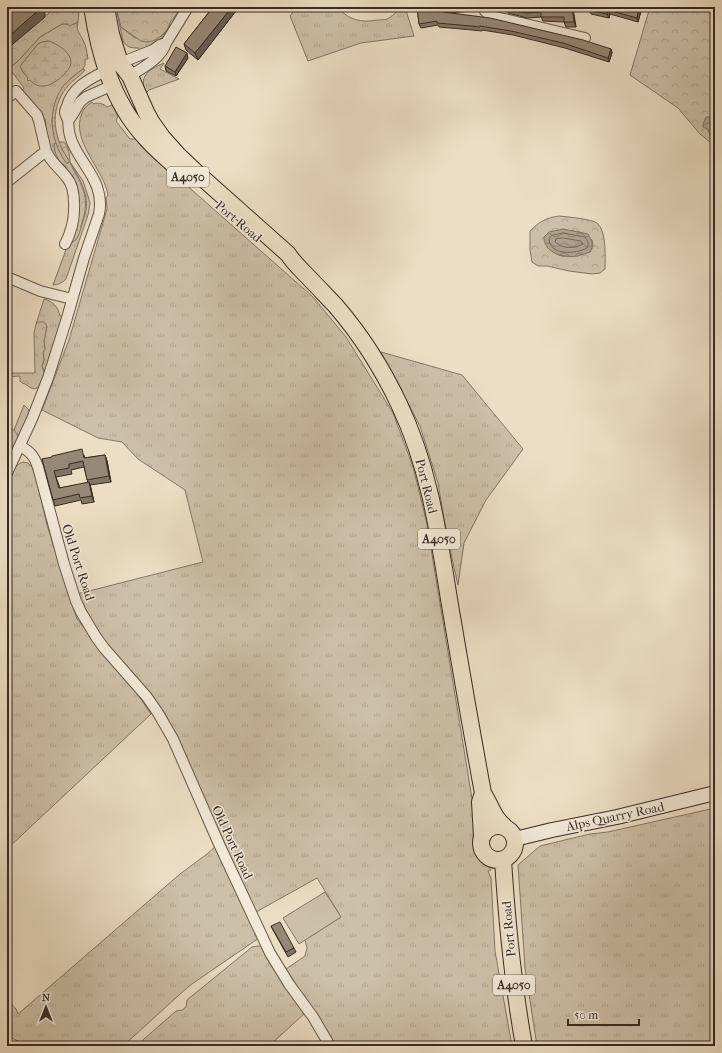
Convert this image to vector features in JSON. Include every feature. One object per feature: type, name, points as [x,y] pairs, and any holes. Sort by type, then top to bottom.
[{"type":"main road","name":"Port Road","points":[[92,7],[98,39],[113,73],[123,107],[133,122],[144,136],[163,155],[226,212],[249,232],[293,263],[312,280],[356,332],[374,358],[399,404],[419,452],[434,508],[469,719],[484,793],[494,815],[511,833]]},
{"type":"main road","name":"Port Road","points":[[106,7],[112,34],[113,73]]},
{"type":"main road","name":"Port Road","points":[[113,73],[130,76],[152,123],[169,146],[198,174],[288,254],[293,263]]},
{"type":"main road","name":"Port Road","points":[[482,837],[480,802],[484,793]]},
{"type":"main road","points":[[482,837],[485,832],[495,826],[501,826],[511,833],[516,846],[512,855],[503,860]]},
{"type":"main road","name":"A4050","points":[[482,837],[482,848],[487,857],[503,860]]},
{"type":"main road","name":"Port Road","points":[[503,860],[507,923],[524,1046]]},
{"type":"street","points":[[130,76],[159,55],[188,7]]},
{"type":"street","points":[[484,7],[491,16],[585,38]]},
{"type":"street","points":[[68,121],[80,102],[113,73],[160,45],[166,43]]},
{"type":"street","points":[[7,473],[32,419],[48,378],[84,258],[99,214],[100,200],[98,190],[94,180],[72,143],[68,132],[68,121],[65,112],[73,93],[87,81],[113,73]]},
{"type":"street","points":[[7,98],[16,91],[37,115],[40,121],[48,157],[68,178],[73,190],[74,205],[72,224],[65,244]]},
{"type":"street","points":[[7,182],[46,151]]},
{"type":"street","points":[[7,277],[40,291],[72,299]]},
{"type":"street","name":"Old Port Road","points":[[20,446],[29,451],[38,467],[64,564],[81,612],[96,637],[147,697],[173,738],[219,844],[270,953],[289,984],[313,1017],[330,1046]]},
{"type":"street","name":"Alps Quarry Road","points":[[511,833],[552,830],[617,817],[715,793]]},
{"type":"green space","points":[[56,7],[79,7],[78,22],[70,26],[67,24],[62,24],[40,37],[18,61],[12,66],[7,65],[7,49]]},
{"type":"green space","points":[[116,7],[121,27],[135,38],[164,33],[167,30],[157,43],[140,51],[139,48],[132,48],[123,41]]},
{"type":"green space","points":[[116,7],[182,7],[171,21],[167,30],[160,37],[153,41],[147,42],[141,41],[121,27]]},
{"type":"green space","points":[[297,7],[338,7],[346,15],[355,20],[366,21],[387,19],[401,7],[405,7],[414,36],[361,43],[308,61],[290,16]]},
{"type":"green space","points":[[650,7],[715,7],[715,146],[700,134],[678,108],[630,75]]},
{"type":"green space","points":[[78,22],[78,30],[85,44],[88,59],[85,59],[83,69],[70,79],[60,93],[55,104],[52,122],[69,173],[52,155],[45,130],[45,119],[23,95],[22,91],[24,88],[7,65],[12,66],[18,61],[40,37],[62,24],[74,24]],"holes":[[[49,41],[65,51],[35,84],[23,72],[21,65],[38,44]]]},
{"type":"green space","points":[[49,41],[59,46],[66,52],[69,55],[71,62],[64,75],[55,82],[41,86],[30,80],[28,81],[28,78],[20,66],[38,44]]},
{"type":"green space","points":[[164,63],[160,69],[179,79],[147,92],[145,91],[143,81],[147,73]]},
{"type":"green space","points":[[83,69],[85,70],[81,75],[69,85],[61,96],[55,115],[57,135],[64,153],[70,162],[67,164],[61,155],[54,135],[52,125],[54,104],[64,85]]},
{"type":"green space","points":[[92,102],[94,104],[98,103],[107,107],[112,105],[118,116],[116,121],[130,139],[136,139],[313,297],[346,337],[393,413],[413,467],[427,524],[477,829],[475,845],[481,859],[491,870],[488,871],[491,878],[495,951],[512,1046],[335,1046],[286,969],[305,956],[307,948],[305,940],[341,917],[317,878],[256,912],[165,713],[112,650],[95,627],[77,594],[203,562],[185,490],[138,459],[122,442],[98,438],[42,410],[69,340],[107,209],[106,198],[108,195],[105,185],[80,134],[82,113]]},
{"type":"green space","points":[[64,142],[67,147],[71,164],[85,195],[85,212],[80,231],[73,242],[69,242],[71,235],[66,167],[59,161],[55,152],[54,144]]},
{"type":"green space","points":[[70,162],[83,181],[90,203],[88,215],[66,279],[60,284],[53,285],[69,242],[76,240],[87,204],[84,191]]},
{"type":"green space","points":[[559,216],[590,220],[597,223],[600,227],[604,238],[605,269],[600,273],[592,274],[547,266],[538,266],[532,262],[530,250],[530,231],[543,220]],"holes":[[[572,231],[580,232],[592,240],[593,246],[590,252],[572,256],[563,256],[555,253],[544,237]]]},
{"type":"green space","points":[[44,299],[52,303],[58,310],[60,316],[63,316],[45,373],[42,366],[44,360],[44,341],[47,326],[36,324]]},
{"type":"green space","points":[[38,322],[44,322],[47,326],[44,341],[44,360],[42,366],[45,377],[44,381],[35,389],[22,383],[20,381],[20,376],[7,377],[7,373],[35,373],[34,333]]},
{"type":"green space","points":[[381,352],[462,375],[523,449],[486,500],[464,543],[458,585],[447,536],[438,483],[420,426]]},
{"type":"green space","points":[[24,405],[29,410],[28,416],[18,439],[14,430]]},
{"type":"green space","points":[[10,427],[14,430],[18,438],[12,451],[7,452],[7,428]]},
{"type":"green space","points":[[23,462],[28,463],[32,467],[36,477],[47,525],[77,619],[136,692],[151,714],[7,849],[7,485],[15,468]]},
{"type":"green space","points":[[715,808],[715,1046],[537,1046],[525,968],[518,865],[540,846]]},
{"type":"green space","points":[[216,846],[259,938],[189,986],[123,1046],[27,1046],[12,1038],[7,1040],[7,999],[16,1009],[18,1014],[180,874]]},
{"type":"green space","points":[[325,892],[341,917],[299,944],[283,918]]},
{"type":"green space","points":[[262,946],[305,1013],[269,1046],[136,1046],[176,1011],[182,1010],[186,1007],[187,1000],[252,947]]},
{"type":"water","points":[[715,112],[715,141],[711,137],[708,129],[703,127],[703,124],[706,117],[710,117]]},
{"type":"water","points":[[563,229],[588,234],[592,243],[590,252],[578,256],[564,256],[550,250],[547,247],[544,237],[549,232]]},
{"type":"building","points":[[42,7],[7,38],[7,8]]},
{"type":"building","points":[[213,7],[232,7],[195,53],[184,44]]},
{"type":"building","points":[[417,7],[465,7],[443,9],[443,12],[490,18],[583,40],[611,49],[608,58],[563,43],[511,31],[480,26],[437,23],[437,21],[419,24]]},
{"type":"building","points":[[507,7],[572,7],[574,22],[564,22],[564,17],[541,17],[541,12],[526,13],[507,9]]},
{"type":"building","points":[[590,7],[639,7],[637,18],[608,10],[607,14],[589,10]]},
{"type":"building","points":[[176,47],[187,53],[175,72],[165,66]]},
{"type":"building","points":[[82,449],[84,458],[105,455],[109,476],[87,480],[83,461],[69,464],[69,468],[54,471],[59,488],[89,482],[92,496],[80,498],[79,494],[53,500],[42,459]]},
{"type":"building","points":[[280,922],[294,948],[286,952],[271,926]]}]
